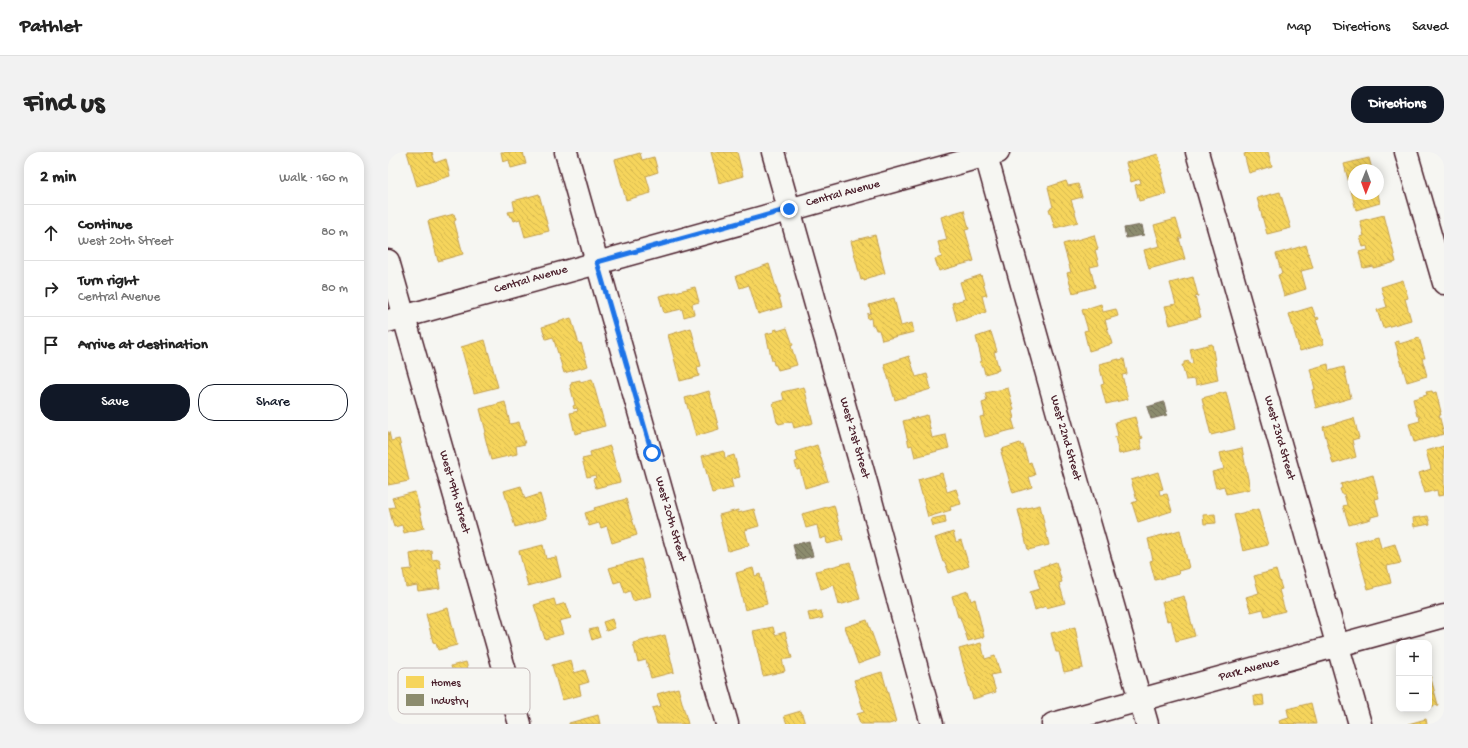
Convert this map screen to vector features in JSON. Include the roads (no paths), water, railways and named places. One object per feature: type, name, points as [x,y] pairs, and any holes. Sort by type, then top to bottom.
[{"type":"street","name":"West 20th Street","points":[[566,152],[727,724]]},
{"type":"street","name":"West 21st Street","points":[[773,152],[865,478],[932,724]]},
{"type":"street","name":"West 23rd Street","points":[[1197,152],[1360,724]]},
{"type":"street","points":[[1406,152],[1444,283]]},
{"type":"street","name":"Central Avenue","points":[[396,319],[990,153]]},
{"type":"street","name":"West 22nd Street","points":[[990,153],[1066,442],[1147,724]]},
{"type":"street","name":"West 19th Street","points":[[388,261],[396,319],[503,668]]},
{"type":"street","name":"Park Avenue","points":[[1053,724],[1444,616]]},
{"type":"street","name":"West 19th Street","points":[[517,714],[520,724]]}]
